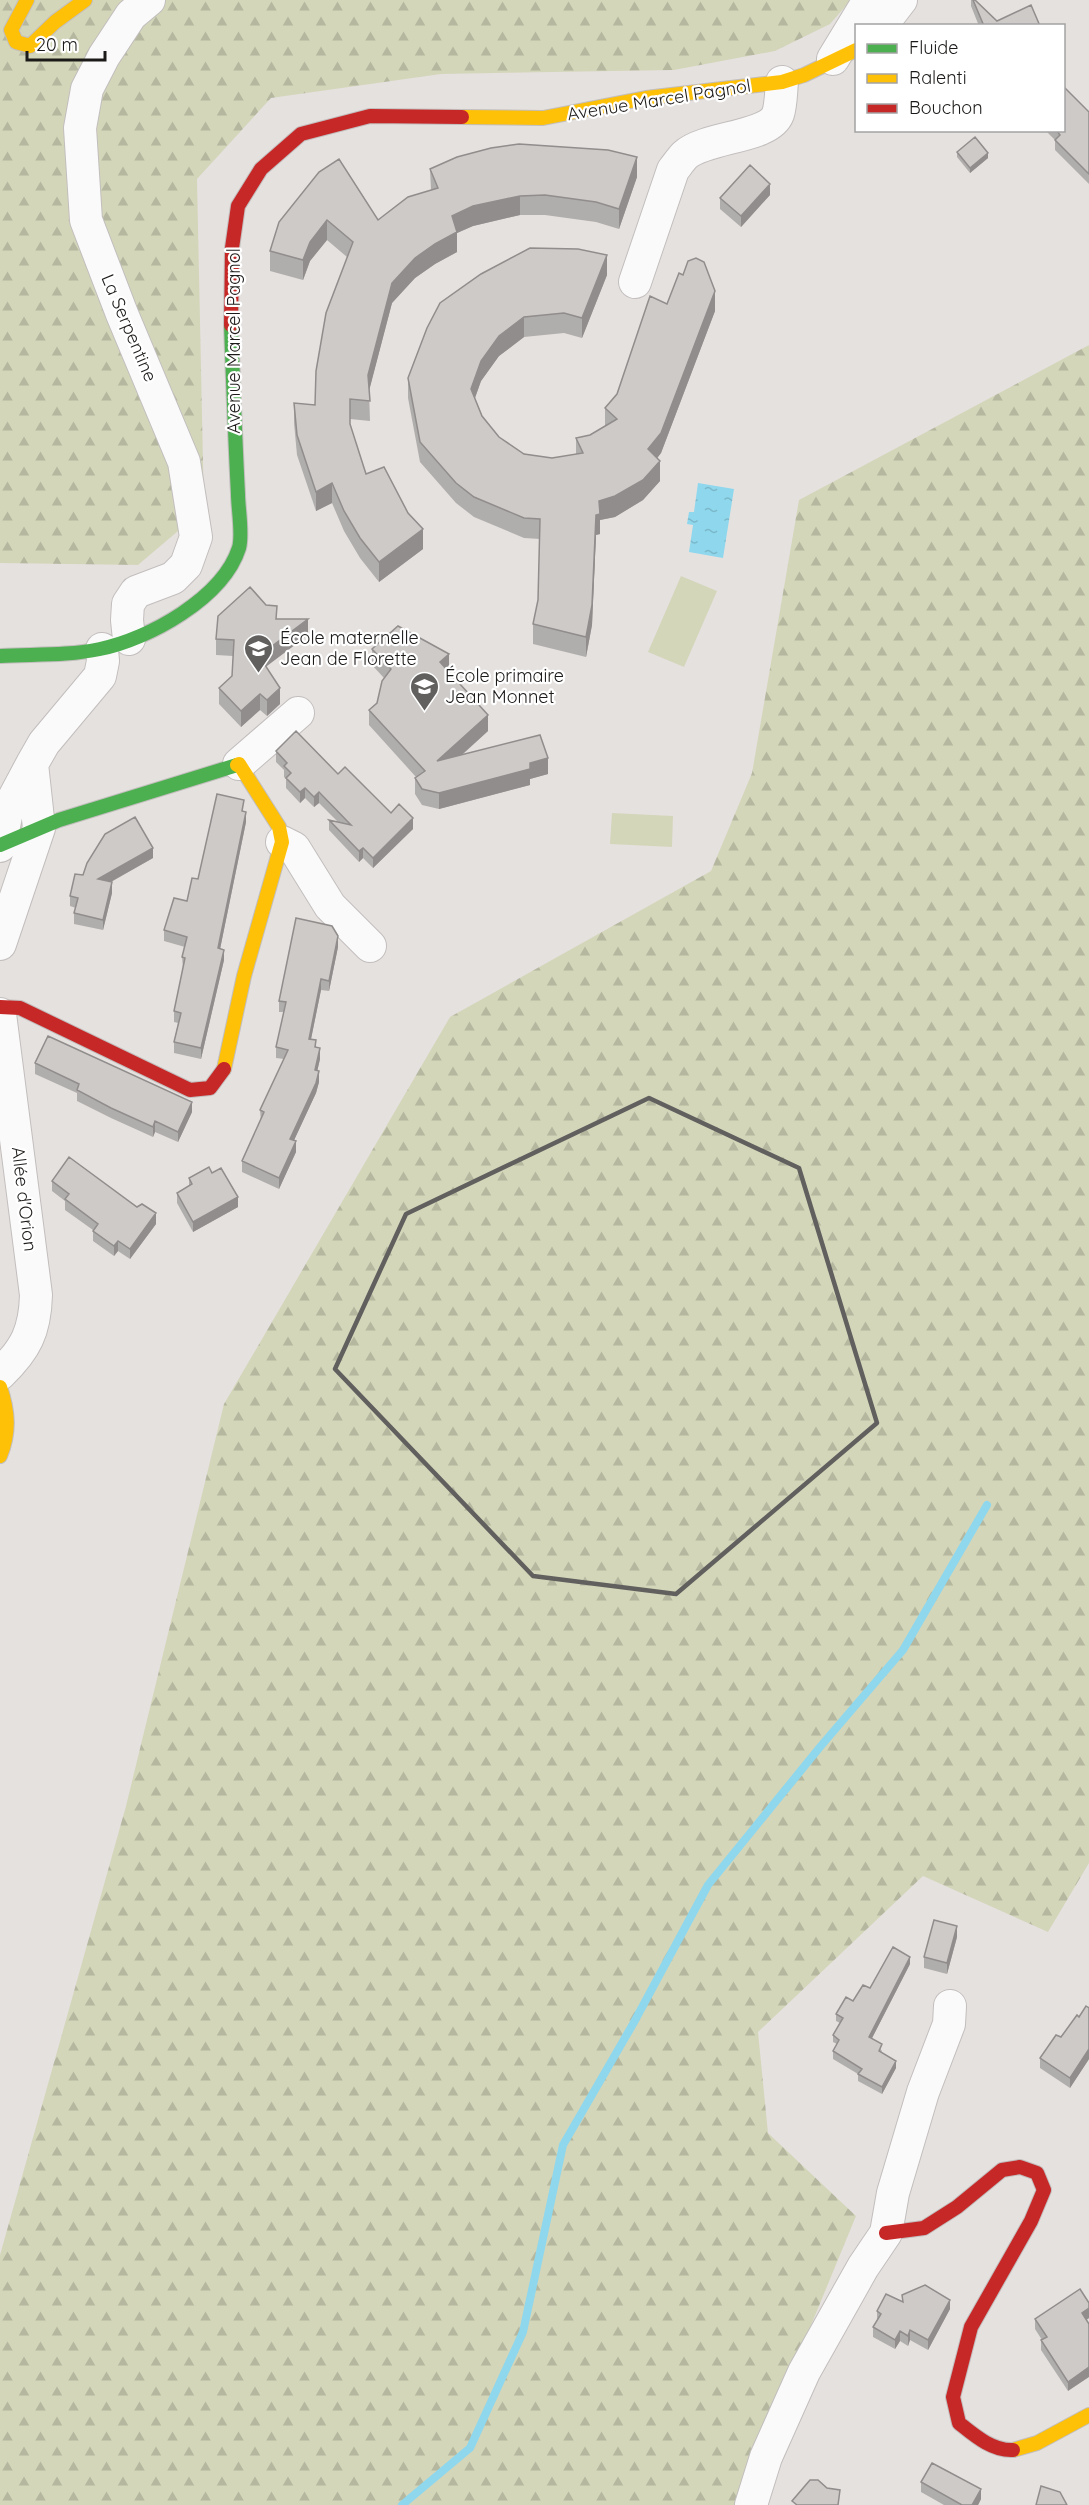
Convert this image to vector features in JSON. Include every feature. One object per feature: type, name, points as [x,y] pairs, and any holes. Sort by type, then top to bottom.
[{"type":"street","points":[[27,0],[11,30],[16,42],[30,46],[55,22],[85,0]]},
{"type":"street","name":"La Serpentine","points":[[115,644],[127,620],[128,604],[136,592],[173,578],[186,565],[196,537],[184,462],[122,314],[86,220],[80,128],[87,89],[104,56],[131,15],[149,0]]},
{"type":"street","name":"Avenue Marcel Pagnol","points":[[858,24],[869,0]]},
{"type":"street","points":[[883,24],[901,0]]},
{"type":"street","name":"Avenue Marcel Pagnol","points":[[0,656],[115,644],[164,622],[214,589],[230,569],[240,546],[230,305],[231,248],[238,206],[261,169],[301,134],[370,116],[543,118],[646,98],[782,82],[804,75],[844,54],[855,30]]},
{"type":"street","points":[[635,282],[673,170],[685,155],[699,147],[724,138],[755,132],[768,126],[778,116],[782,82]]},
{"type":"street","points":[[0,846],[7,811],[32,764],[44,743],[100,676],[103,661],[115,644]]},
{"type":"street","points":[[0,846],[39,828],[239,764],[298,713]]},
{"type":"street","points":[[0,944],[39,828],[32,764]]},
{"type":"street","points":[[0,1007],[20,1008],[190,1090],[210,1088],[224,1070],[244,976],[282,842],[279,827],[239,764]]},
{"type":"street","points":[[282,842],[294,848],[330,906],[370,946]]},
{"type":"street","name":"Allée d'Orion","points":[[0,1014],[36,1295],[35,1319],[26,1343],[0,1374]]},
{"type":"street","points":[[0,1387],[8,1408],[7,1441],[0,1456]]},
{"type":"street","points":[[751,2505],[766,2457],[804,2372],[863,2267],[886,2233],[893,2193],[923,2092],[949,2024],[950,2006]]},
{"type":"street","points":[[886,2233],[924,2228],[957,2207],[1002,2170],[1020,2167],[1037,2173],[1044,2190],[1031,2221],[971,2327],[953,2397],[959,2424],[982,2441],[1010,2451],[1047,2439],[1089,2415]]},
{"type":"highlighted area","points":[[649,1098],[799,1168],[877,1423],[676,1594],[533,1576],[335,1369],[406,1214]]},
{"type":"green space","points":[[0,0],[851,0],[830,24],[775,51],[674,70],[441,74],[271,98],[197,179],[204,509],[138,565],[0,563]]},
{"type":"green space","points":[[1089,345],[1089,1863],[1048,1932],[923,1876],[758,2032],[768,2133],[856,2216],[737,2505],[0,2505],[0,2255],[126,1806],[224,1404],[450,1017],[711,871],[752,773],[799,500]]},
{"type":"green space","points":[[681,576],[717,591],[684,667],[648,652]]},
{"type":"green space","points":[[612,813],[673,816],[672,847],[610,844]]},
{"type":"water","points":[[698,483],[734,489],[723,558],[689,552],[693,525],[687,524],[689,512],[694,512]]},
{"type":"building","points":[[973,0],[997,21],[1031,5],[1039,24],[983,24]]},
{"type":"building","points":[[1065,88],[1089,112],[1089,174],[1055,140],[1060,135],[1058,132],[1065,132]]},
{"type":"building","points":[[975,137],[988,153],[970,168],[957,152]]},
{"type":"building","points":[[519,144],[608,150],[637,157],[619,209],[596,202],[545,195],[520,196],[473,206],[452,216],[457,232],[415,258],[392,283],[368,375],[370,401],[350,399],[350,424],[366,474],[384,467],[408,513],[423,529],[379,562],[360,538],[344,511],[332,483],[316,492],[297,435],[294,403],[315,405],[316,371],[326,313],[353,242],[327,220],[310,242],[303,260],[270,251],[279,222],[319,172],[339,159],[378,220],[408,197],[438,188],[430,169],[457,157],[491,148]]},
{"type":"building","points":[[750,165],[770,184],[741,216],[720,198]]},
{"type":"building","points":[[530,248],[578,249],[607,255],[582,318],[564,313],[524,317],[499,336],[481,361],[471,389],[482,416],[499,437],[524,454],[552,458],[583,453],[576,438],[590,435],[617,419],[605,408],[617,394],[650,296],[667,304],[679,273],[683,275],[688,261],[696,258],[704,262],[715,291],[661,433],[648,449],[660,461],[643,480],[615,496],[599,501],[600,514],[596,515],[592,605],[586,637],[533,624],[538,600],[540,519],[524,518],[474,497],[456,483],[420,442],[408,378],[427,328],[440,303],[481,274]]},
{"type":"building","name":"École maternelle Jean de Florette","points":[[250,587],[266,605],[277,606],[276,619],[308,619],[259,656],[280,688],[267,700],[260,694],[241,711],[219,688],[232,676],[234,640],[216,639],[218,616]]},
{"type":"building","points":[[398,626],[449,654],[440,662],[488,715],[437,761],[540,735],[548,758],[530,763],[530,769],[439,793],[422,789],[415,778],[425,771],[369,710],[377,703],[382,681],[391,669],[372,649]]},
{"type":"building","points":[[296,731],[338,774],[345,767],[391,813],[399,804],[413,818],[373,858],[363,848],[359,851],[329,820],[351,825],[319,792],[314,797],[305,788],[300,792],[286,778],[291,773],[284,766],[287,763],[276,751]]},
{"type":"building","points":[[217,794],[244,800],[242,811],[246,812],[218,948],[224,950],[201,1048],[174,1042],[181,1013],[174,1011],[187,937],[164,930],[174,898],[187,901],[192,878],[198,879]]},
{"type":"building","points":[[135,817],[153,848],[98,879],[112,882],[103,920],[74,913],[78,898],[70,896],[75,874],[83,875],[87,863],[105,834]]},
{"type":"building","points":[[296,918],[332,926],[338,936],[329,981],[321,979],[309,1039],[316,1040],[315,1047],[320,1048],[315,1070],[319,1071],[316,1083],[290,1139],[296,1141],[279,1178],[242,1161],[264,1112],[260,1110],[288,1050],[276,1047],[286,1002],[279,1001]]},
{"type":"building","points":[[48,1036],[192,1102],[178,1132],[155,1121],[153,1127],[111,1108],[77,1090],[79,1084],[35,1063]]},
{"type":"building","points":[[69,1157],[137,1207],[142,1204],[156,1213],[130,1249],[118,1241],[114,1246],[93,1231],[98,1224],[65,1199],[69,1194],[52,1181]]},
{"type":"building","points":[[209,1167],[212,1173],[221,1168],[238,1197],[193,1222],[177,1193],[192,1184],[189,1178]]},
{"type":"building","points":[[934,1920],[957,1926],[947,1963],[924,1957]]},
{"type":"building","points":[[893,1947],[910,1957],[869,2037],[882,2044],[879,2051],[896,2061],[882,2087],[858,2074],[862,2069],[833,2051],[839,2040],[833,2035],[843,2018],[836,2014],[846,1997],[853,2001],[863,1985],[870,1988]]},
{"type":"building","points":[[1086,2006],[1089,2008],[1089,2049],[1070,2078],[1040,2058],[1056,2035],[1061,2037]]},
{"type":"building","points":[[925,2285],[950,2300],[928,2340],[910,2330],[908,2336],[900,2331],[895,2340],[873,2327],[881,2314],[877,2311],[886,2294],[903,2302],[902,2295]]},
{"type":"building","points":[[1080,2289],[1089,2303],[1089,2308],[1082,2313],[1089,2324],[1089,2367],[1068,2382],[1041,2340],[1047,2337],[1035,2319]]},
{"type":"building","points":[[932,2463],[981,2489],[972,2505],[962,2505],[921,2482]]},
{"type":"building","points":[[810,2480],[818,2480],[827,2488],[840,2490],[838,2505],[797,2505],[792,2501]]},
{"type":"building","points":[[1041,2486],[1060,2492],[1067,2505],[1036,2505]]},
{"type":"waterway","points":[[402,2505],[470,2448],[523,2332],[563,2145],[633,2024],[708,1885],[820,1747],[903,1650],[987,1505]]},
{"type":"traffic: fast","points":[[0,656],[88,651],[119,644],[140,636],[182,614],[201,599],[230,566],[239,548],[241,536],[231,325]]},
{"type":"traffic: fast","points":[[0,845],[59,820],[237,765]]},
{"type":"traffic: slow","points":[[27,0],[11,30],[16,42],[30,46],[55,22],[85,0]]},
{"type":"traffic: slow","points":[[462,117],[543,118],[646,98],[782,82],[804,75],[855,50]]},
{"type":"traffic: slow","points":[[224,1069],[244,976],[282,842],[279,827],[239,764],[237,765]]},
{"type":"traffic: slow","points":[[0,1387],[7,1422],[0,1456]]},
{"type":"traffic: slow","points":[[1013,2450],[1037,2443],[1089,2415]]},
{"type":"traffic: jam","points":[[231,325],[232,248],[238,206],[261,169],[301,134],[370,116],[462,117]]},
{"type":"traffic: jam","points":[[0,1007],[20,1008],[190,1090],[210,1088],[224,1069]]},
{"type":"traffic: jam","points":[[886,2233],[924,2228],[957,2207],[1002,2170],[1020,2167],[1037,2173],[1044,2190],[1031,2221],[971,2327],[953,2397],[959,2423],[991,2445],[1013,2450]]},
{"type":"place","name":"École maternelle Jean de Florette","points":[[259,674]]},
{"type":"place","name":"École primaire Jean Monnet","points":[[424,712]]}]
